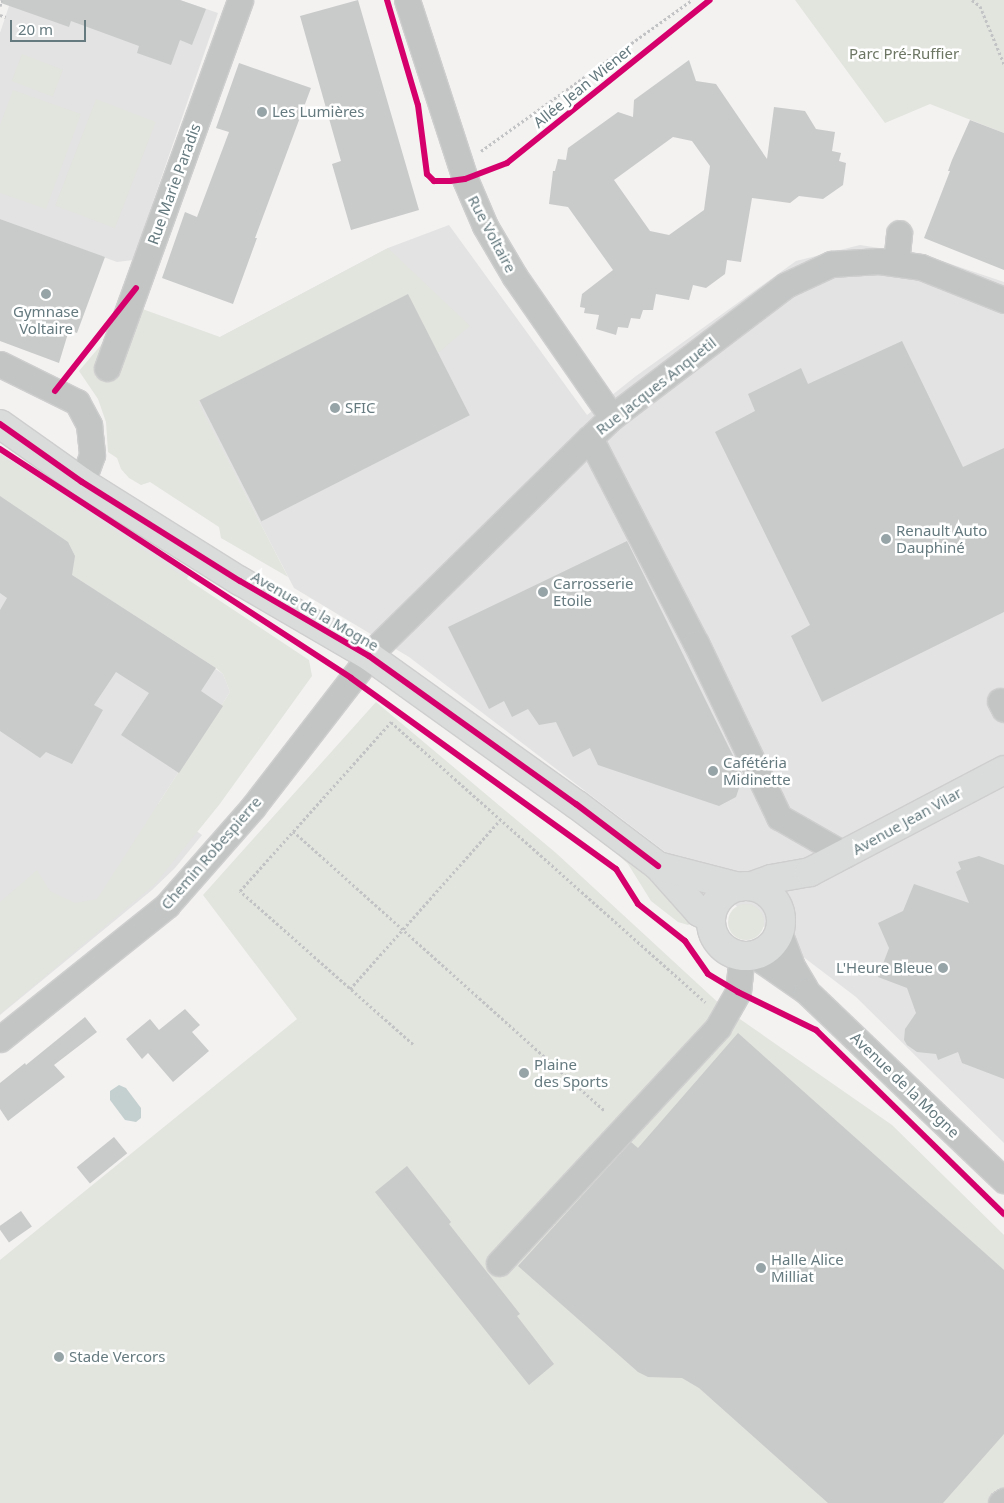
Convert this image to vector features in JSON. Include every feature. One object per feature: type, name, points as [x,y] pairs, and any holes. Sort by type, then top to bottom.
[{"type":"main road","name":"Avenue de la Mogne","points":[[0,424],[82,482],[240,581],[369,656],[576,804],[658,866],[699,912],[711,918]]},
{"type":"main road","name":"Avenue Jean Vilar","points":[[745,886],[810,872],[846,855],[1004,770]]},
{"type":"main road","name":"Avenue de la Mogne","points":[[658,866],[745,886]]},
{"type":"main road","points":[[780,927],[780,913],[770,895],[745,886],[729,890],[720,898],[711,918],[712,928],[719,943],[732,953],[748,955],[765,950],[773,942],[780,927],[789,905],[810,872]]},
{"type":"street","name":"Rue Marie Paradis","points":[[107,368],[240,0]]},
{"type":"street","name":"Rue Voltaire","points":[[408,0],[473,176],[485,226],[515,277],[612,417]]},
{"type":"street","points":[[896,263],[899,233]]},
{"type":"street","name":"Rue Jacques Anquetil","points":[[369,656],[612,417],[786,285],[831,264],[879,261],[922,267],[1004,300]]},
{"type":"street","points":[[0,364],[77,402],[89,425],[92,455],[82,482]]},
{"type":"street","points":[[590,438],[696,643],[779,817],[846,855]]},
{"type":"street","name":"Chemin Robespierre","points":[[0,1039],[167,905],[253,807],[369,656]]},
{"type":"street","name":"Avenue de la Mogne","points":[[780,927],[794,968],[806,991]]},
{"type":"street","points":[[499,1263],[718,1027],[738,992],[748,955]]},
{"type":"street","name":"Avenue de la Mogne","points":[[748,955],[806,991],[1004,1180]]},
{"type":"path","points":[[0,6],[2,0]]},
{"type":"path","points":[[473,176],[474,156],[692,0]]},
{"type":"path","points":[[972,0],[980,6],[1004,64]]},
{"type":"path","points":[[0,15],[6,17]]},
{"type":"path","points":[[413,1044],[240,891],[391,722],[722,1018]]},
{"type":"path","points":[[350,989],[500,820]]},
{"type":"path","points":[[293,831],[624,1129]]},
{"type":"shaded area","points":[[9,0],[180,0],[218,13],[133,260],[117,262],[0,219],[0,33],[9,6]]},
{"type":"shaded area","points":[[449,225],[587,415],[636,376],[796,261],[860,245],[924,255],[1004,282],[1004,1143],[856,997],[409,657],[294,588],[171,351],[220,337],[388,248]]},
{"type":"shaded area","points":[[0,453],[189,575],[157,630],[223,674],[230,692],[158,804],[202,835],[175,868],[152,890],[0,1015]]},
{"type":"shaded area","points":[[119,1085],[126,1088],[141,1108],[141,1118],[136,1122],[125,1120],[110,1100],[110,1091]]},
{"type":"green space","name":"Parc Pré-Ruffier","points":[[795,0],[1004,0],[1004,133],[930,104],[885,123]]},
{"type":"green space","points":[[22,54],[63,70],[53,97],[12,81]]},
{"type":"green space","points":[[13,90],[81,114],[46,209],[0,193],[0,125]]},
{"type":"green space","points":[[96,99],[156,122],[115,228],[55,205]]},
{"type":"green space","points":[[388,248],[470,326],[438,353],[407,295],[198,402],[288,577],[221,538],[219,527],[150,482],[141,485],[129,478],[121,469],[117,458],[108,452],[106,422],[98,399],[79,371],[134,306],[220,337]]},
{"type":"green space","points":[[0,455],[309,660],[312,676],[219,805],[155,884],[0,1014],[0,902],[37,870],[50,891],[75,903],[97,899],[230,692],[223,674],[216,668],[69,573],[73,567],[75,556],[68,542],[0,496]]},
{"type":"green space","name":"Plaine des Sports","points":[[376,702],[556,853],[724,1008],[892,1125],[1004,1235],[1004,1503],[0,1503],[0,1260],[297,1019],[203,895]]},
{"type":"green space","points":[[614,849],[668,887],[693,922],[688,925],[678,922],[651,901],[628,864]]},
{"type":"green space","points":[[746,904],[753,905],[759,909],[763,915],[763,929],[759,935],[753,939],[746,940],[739,939],[733,935],[729,929],[728,922],[729,915],[733,909],[739,905]]},
{"type":"building","points":[[1,0],[180,0],[206,9],[192,45],[180,40],[171,65],[137,53],[139,46],[71,21],[69,27],[1,3]]},
{"type":"building","points":[[358,0],[419,210],[351,230],[332,164],[341,161],[300,16]]},
{"type":"building","points":[[689,60],[696,81],[716,84],[767,159],[774,107],[805,111],[816,129],[835,132],[832,151],[841,153],[839,161],[846,163],[843,185],[823,199],[799,196],[790,203],[752,198],[741,262],[727,260],[725,274],[706,288],[693,285],[689,300],[656,294],[653,310],[643,310],[640,319],[631,318],[628,328],[618,327],[616,335],[596,329],[599,315],[584,313],[585,308],[580,307],[582,294],[613,270],[568,207],[549,204],[553,171],[555,171],[558,159],[566,160],[568,148],[618,112],[633,117],[634,100]],"holes":[[[673,137],[692,141],[710,166],[704,210],[669,235],[650,231],[614,180]]]},
{"type":"building","points":[[239,63],[311,88],[255,238],[257,238],[233,304],[162,278],[185,212],[197,217],[229,132],[216,128]]},
{"type":"building","points":[[970,120],[1004,133],[1004,270],[924,238],[950,171],[948,171],[952,160]]},
{"type":"building","name":"Gymnase Voltaire","points":[[0,219],[105,257],[77,333],[69,330],[59,363],[0,341]]},
{"type":"building","name":"SFIC","points":[[408,294],[470,415],[261,521],[200,400]]},
{"type":"building","name":"Renault Auto Dauphiné","points":[[902,341],[963,467],[1004,448],[1004,612],[822,702],[791,636],[810,625],[715,432],[755,411],[748,394],[801,368],[808,384]]},
{"type":"building","points":[[0,496],[68,542],[75,556],[72,575],[216,668],[201,691],[223,706],[179,773],[121,735],[149,693],[116,672],[94,705],[103,710],[72,764],[46,752],[40,758],[0,731],[0,610],[7,598],[0,593]]},
{"type":"building","points":[[627,541],[743,776],[736,797],[719,806],[598,765],[590,748],[573,757],[556,722],[539,725],[528,709],[512,717],[504,701],[489,709],[448,627]]},
{"type":"building","name":"L'Heure Bleue","points":[[979,856],[1004,865],[1004,1079],[962,1063],[958,1052],[938,1060],[936,1054],[917,1052],[907,1045],[904,1040],[905,1029],[916,1013],[907,988],[878,977],[889,948],[878,923],[903,911],[914,884],[969,903],[956,872],[961,869],[958,862]]},
{"type":"building","points":[[185,1009],[200,1025],[192,1032],[209,1051],[173,1082],[148,1053],[142,1059],[126,1039],[150,1019],[159,1030]]},
{"type":"building","points":[[85,1017],[97,1032],[54,1065],[65,1077],[8,1121],[0,1109],[0,1083],[25,1063],[26,1065]]},
{"type":"building","name":"Halle Alice Milliat","points":[[738,1033],[1004,1270],[1004,1434],[943,1503],[828,1503],[699,1388],[682,1378],[648,1377],[638,1372],[518,1266],[631,1142],[638,1148]]},
{"type":"building","points":[[114,1137],[127,1153],[90,1184],[77,1167]]},
{"type":"building","points":[[407,1166],[451,1222],[449,1224],[520,1314],[517,1316],[554,1364],[529,1385],[375,1192]]},
{"type":"building","points":[[21,1211],[32,1227],[9,1243],[0,1230],[0,1226]]},
{"type":"cycle path","name":"Allée Jean Wiener","points":[[387,0],[418,105],[427,174],[434,181],[465,179],[507,163],[710,0]]},
{"type":"cycle path","points":[[55,391],[136,288]]},
{"type":"cycle path","points":[[0,424],[82,482],[240,581],[369,656],[576,804],[658,866]]},
{"type":"cycle path","points":[[0,449],[351,678],[616,869],[638,904],[685,941],[708,974],[738,992],[816,1030],[1004,1214]]},
{"type":"place","name":"Les Lumières","points":[[262,112]]},
{"type":"place","name":"Gymnase Voltaire","points":[[46,294]]},
{"type":"place","name":"SFIC","points":[[335,408]]},
{"type":"place","name":"Renault Auto Dauphiné","points":[[886,539]]},
{"type":"place","name":"Carrosserie Etoile","points":[[543,592]]},
{"type":"place","name":"Cafétéria Midinette","points":[[713,771]]},
{"type":"place","name":"L'Heure Bleue","points":[[943,968]]},
{"type":"place","name":"Plaine des Sports","points":[[524,1073]]},
{"type":"place","name":"Halle Alice Milliat","points":[[761,1268]]},
{"type":"place","name":"Stade Vercors","points":[[59,1357]]}]
